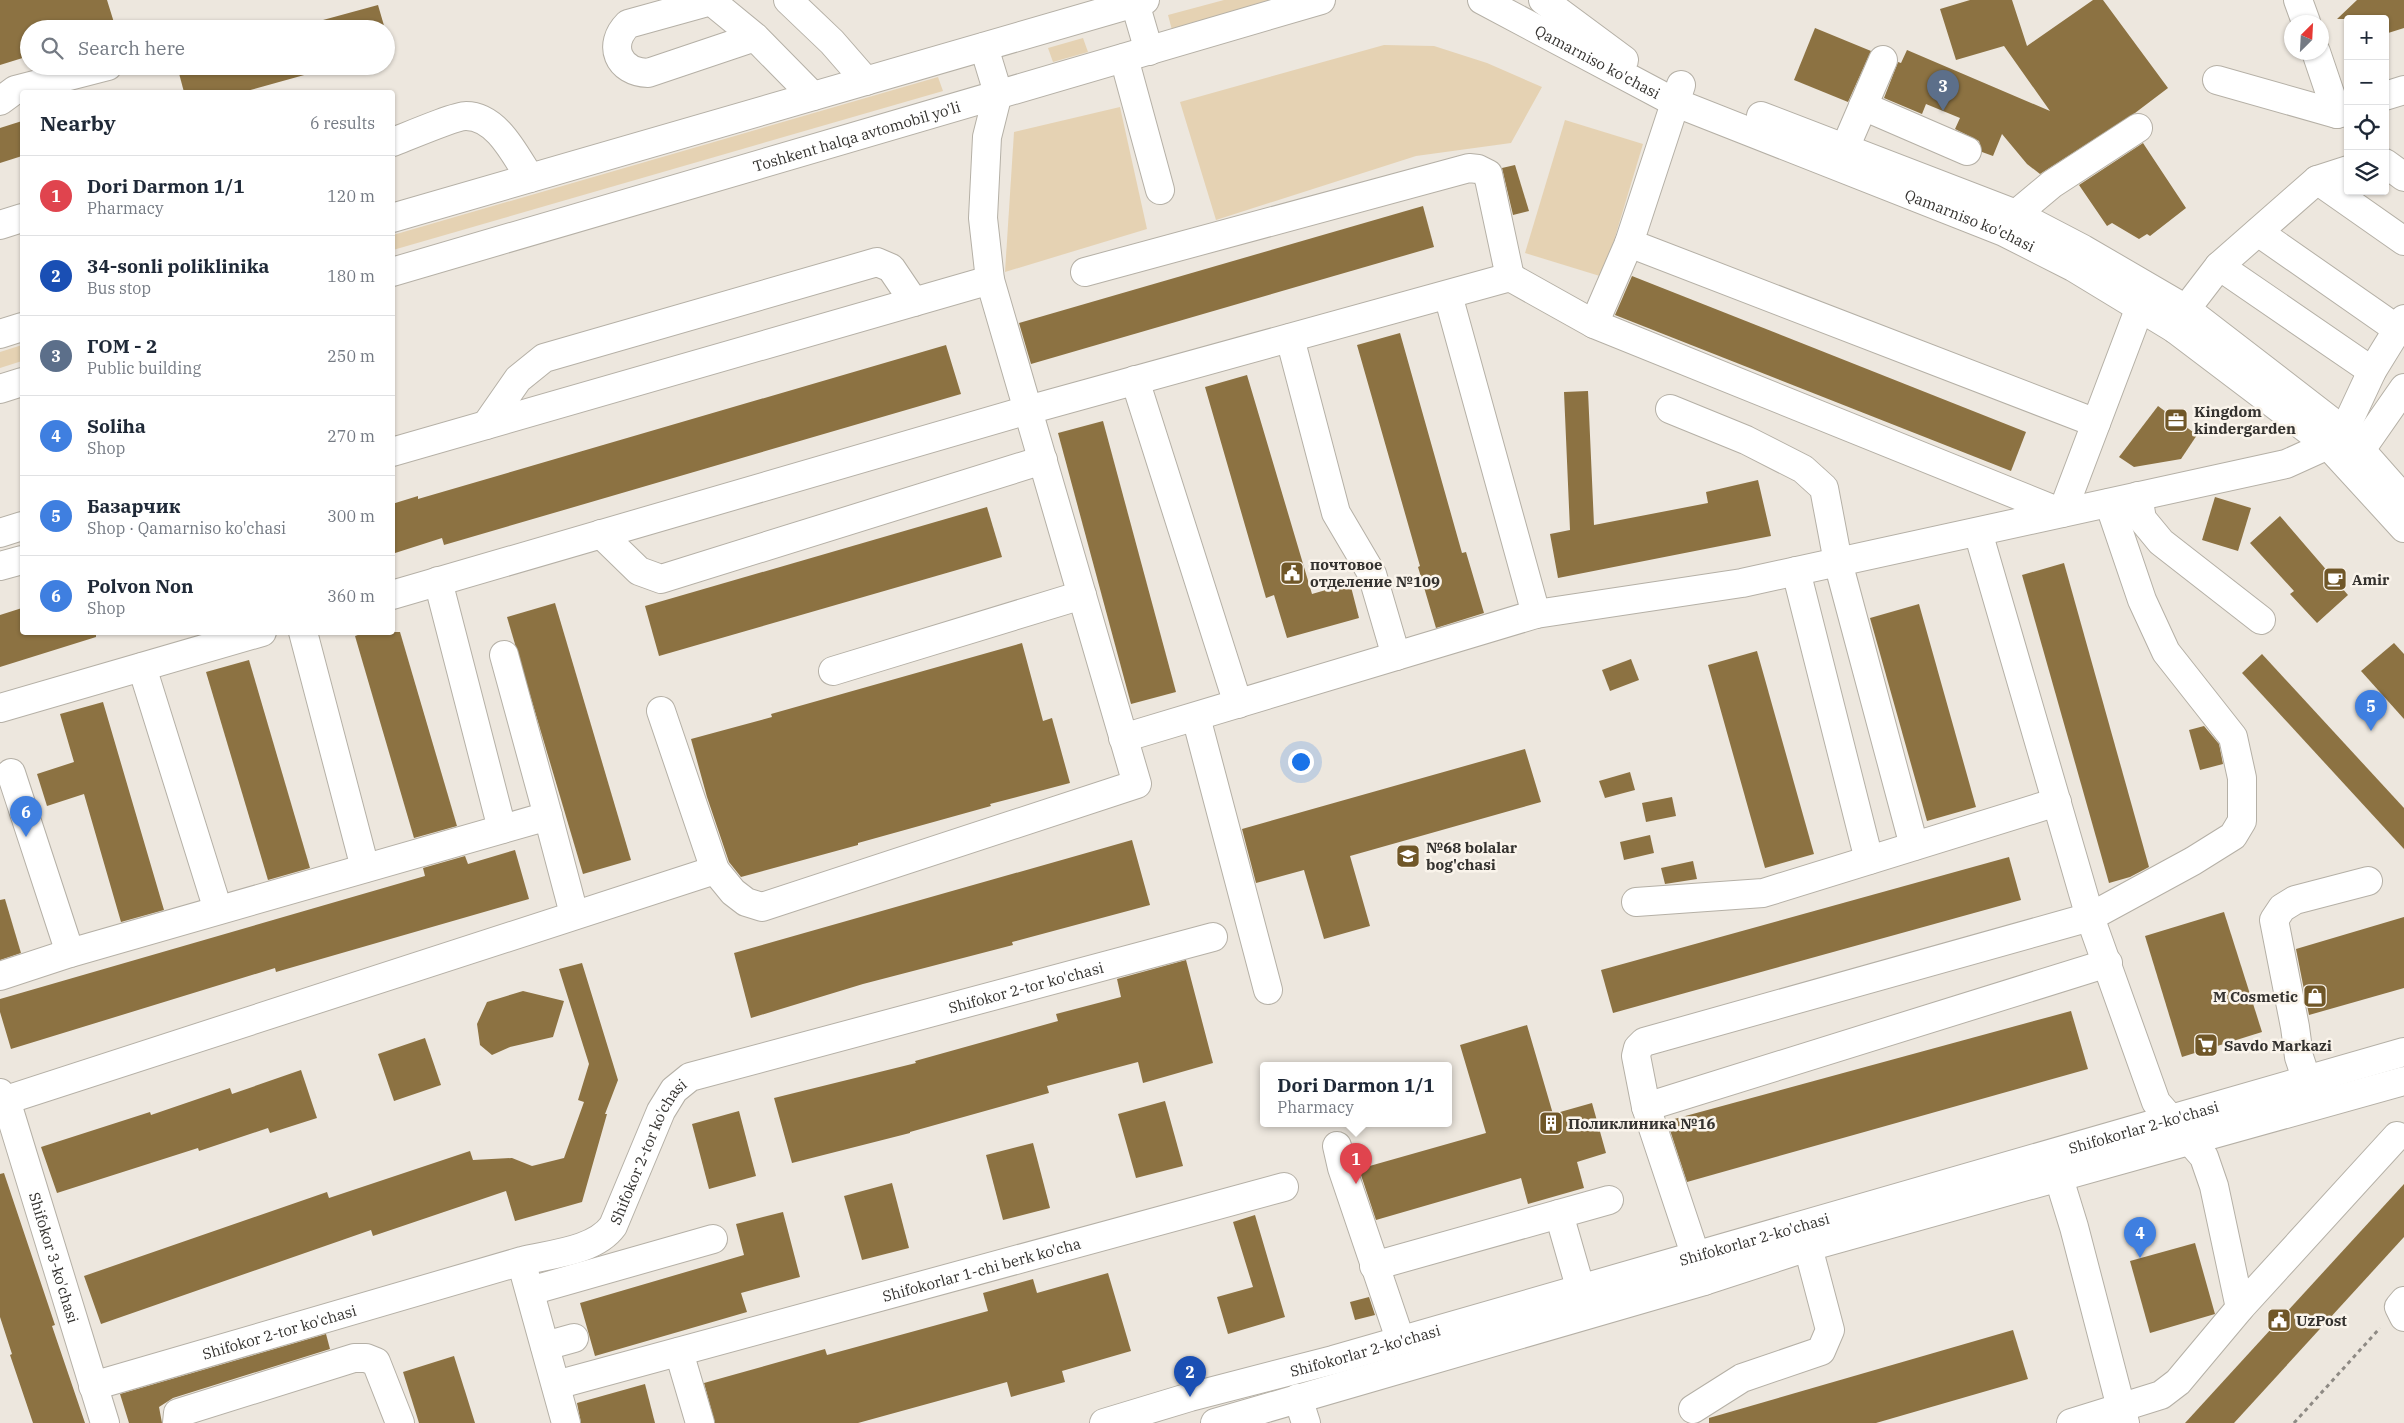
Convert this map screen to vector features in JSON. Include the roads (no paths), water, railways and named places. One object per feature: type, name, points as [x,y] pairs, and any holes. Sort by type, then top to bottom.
[{"type":"main road","points":[[788,0],[832,42],[866,81]]},
{"type":"main road","name":"Toshkent halqa avtomobil yo'li","points":[[395,271],[1321,0]]},
{"type":"main road","name":"Qamarniso ko'chasi","points":[[1482,0],[1678,94],[2004,232],[2073,267],[2140,308],[2181,319]]},
{"type":"main road","name":"Qamarniso ko'chasi","points":[[1543,0],[1621,58],[1678,94],[1845,148],[2016,214],[2083,249],[2181,319],[2336,438],[2356,459],[2404,499]]},
{"type":"main road","points":[[2298,0],[2303,15]]},
{"type":"main road","points":[[395,217],[1140,1],[1137,54],[1160,190]]},
{"type":"main road","points":[[755,38],[813,96]]},
{"type":"main road","points":[[661,711],[715,870],[739,897],[746,902],[762,907],[1137,784],[990,280],[983,218],[987,138],[998,94],[984,47]]},
{"type":"main road","points":[[1845,148],[1883,60]]},
{"type":"main road","points":[[2319,60],[2342,112]]},
{"type":"main road","points":[[0,101],[15,90],[73,75]]},
{"type":"main road","points":[[2217,80],[2342,112]]},
{"type":"main road","points":[[2389,95],[2404,90]]},
{"type":"main road","points":[[1594,324],[1629,243],[1678,94]]},
{"type":"main road","points":[[1863,106],[1967,151]]},
{"type":"main road","points":[[395,141],[465,115],[485,120],[502,135],[530,178]]},
{"type":"main road","points":[[2016,214],[2052,184],[2138,128]]},
{"type":"main road","points":[[2389,166],[2404,177]]},
{"type":"main road","points":[[1085,272],[1469,168],[1478,169],[1488,174],[1510,277]]},
{"type":"main road","points":[[2181,319],[2219,266],[2317,180],[2344,171]]},
{"type":"main road","points":[[2317,180],[2404,241]]},
{"type":"main road","points":[[0,225],[20,219]]},
{"type":"main road","points":[[1123,738],[1536,614],[1742,583],[2286,464],[2336,438],[2400,324],[2258,232]]},
{"type":"main road","points":[[1629,243],[2096,423]]},
{"type":"main road","points":[[486,425],[518,379],[544,358],[877,262],[891,268],[914,302]]},
{"type":"main road","points":[[2219,266],[2372,371]]},
{"type":"main road","points":[[395,594],[1028,410],[1510,277],[1594,324],[2062,513]]},
{"type":"main road","points":[[395,451],[990,280]]},
{"type":"main road","points":[[1448,295],[1536,614]]},
{"type":"main road","points":[[2062,513],[2140,308]]},
{"type":"main road","points":[[0,334],[20,328]]},
{"type":"main road","points":[[1290,338],[1336,513],[1372,574],[1396,656]]},
{"type":"main road","points":[[1135,380],[1238,704]]},
{"type":"main road","points":[[0,388],[20,383]]},
{"type":"main road","points":[[2356,459],[2402,398]]},
{"type":"main road","points":[[1670,410],[1746,440],[1802,470],[1824,488],[1838,562],[1914,846]]},
{"type":"main road","name":"Qamarniso ko'chasi","points":[[2356,459],[2404,528]]},
{"type":"main road","points":[[601,534],[639,571],[661,579],[1043,460]]},
{"type":"main road","points":[[2138,496],[2142,518],[2161,542],[2261,620]]},
{"type":"main road","points":[[1704,1281],[1646,1108],[1636,1056],[1644,1042],[2090,917],[2193,861],[2233,836],[2242,821],[2241,766],[2233,736],[2166,652],[2142,600],[2108,503]]},
{"type":"main road","points":[[0,533],[20,527]]},
{"type":"main road","points":[[1978,532],[2090,917],[2156,1102],[2204,1157],[2214,1186],[2240,1308]]},
{"type":"main road","points":[[0,566],[20,561]]},
{"type":"main road","points":[[1796,572],[1869,860]]},
{"type":"main road","points":[[438,582],[502,829]]},
{"type":"main road","points":[[833,671],[1082,596]]},
{"type":"main road","points":[[0,708],[252,635]]},
{"type":"main road","points":[[304,635],[365,868]]},
{"type":"main road","points":[[504,655],[574,914]]},
{"type":"main road","points":[[142,667],[218,910]]},
{"type":"main road","points":[[1196,717],[1268,990]]},
{"type":"main road","points":[[11,773],[70,953]]},
{"type":"main road","points":[[1636,902],[1763,893],[2057,802]]},
{"type":"main road","points":[[0,976],[70,953],[548,816]]},
{"type":"main road","points":[[2,1099],[715,870]]},
{"type":"main road","points":[[2307,1081],[2299,1057],[2296,1027],[2274,920],[2282,908],[2296,900],[2368,881]]},
{"type":"main road","name":"Shifokor 2-tor ko'chasi","points":[[93,1386],[587,1245],[605,1237],[614,1226],[661,1111],[674,1090],[690,1077],[1213,937]]},
{"type":"main road","points":[[1646,1108],[2108,964]]},
{"type":"main road","name":"Shifokorlar 2-ko'chasi","points":[[1104,1423],[1190,1397],[1333,1360],[1580,1287],[2404,1052]]},
{"type":"main road","name":"Shifokorlar 2-ko'chasi","points":[[1215,1423],[1302,1410],[1808,1247],[2404,1081]]},
{"type":"main road","name":"Shifokor 3-ko'chasi","points":[[2,1099],[105,1423]]},
{"type":"main road","points":[[2071,1423],[2122,1415],[2161,1395],[2178,1382],[2240,1308],[2397,1136]]},
{"type":"main road","points":[[1337,1146],[1342,1168],[1400,1339]]},
{"type":"main road","points":[[2051,1152],[2074,1227],[2122,1415]]},
{"type":"main road","name":"Shifokorlar 1-chi berk ko'cha","points":[[556,1385],[1284,1188]]},
{"type":"main road","points":[[1374,1266],[1609,1200]]},
{"type":"main road","points":[[1559,1214],[1580,1287]]},
{"type":"main road","points":[[530,1291],[713,1239]]},
{"type":"main road","points":[[1693,1408],[1742,1378],[1821,1351],[1830,1330],[1808,1247]]},
{"type":"main road","points":[[522,1262],[566,1423]]},
{"type":"main road","points":[[545,1346],[574,1338]]},
{"type":"main road","points":[[679,1352],[700,1423]]},
{"type":"main road","points":[[177,1423],[178,1412],[354,1358],[366,1358],[376,1362],[400,1423]]},
{"type":"place","name":"ГОМ - 2","points":[[1943,111]]},
{"type":"place","name":"Kingdom kindergarden","points":[[2176,420]]},
{"type":"place","name":"почтовое отделение №109","points":[[1292,573]]},
{"type":"place","name":"Amir","points":[[2335,579]]},
{"type":"place","name":"Базарчик","points":[[2371,731]]},
{"type":"place","name":"Polvon Non","points":[[26,837]]},
{"type":"place","name":"№68 bolalar bog'chasi","points":[[1408,856]]},
{"type":"place","name":"M Cosmetic","points":[[2315,996]]},
{"type":"place","name":"Savdo Markazi","points":[[2206,1045]]},
{"type":"place","name":"Поликлиника №16","points":[[1551,1123]]},
{"type":"place","name":"Dori Darmon 1/1","points":[[1356,1184]]},
{"type":"place","name":"Soliha","points":[[2140,1258]]},
{"type":"place","name":"UzPost","points":[[2279,1320]]},
{"type":"place","name":"34-sonli poliklinika","points":[[1190,1397]]}]
